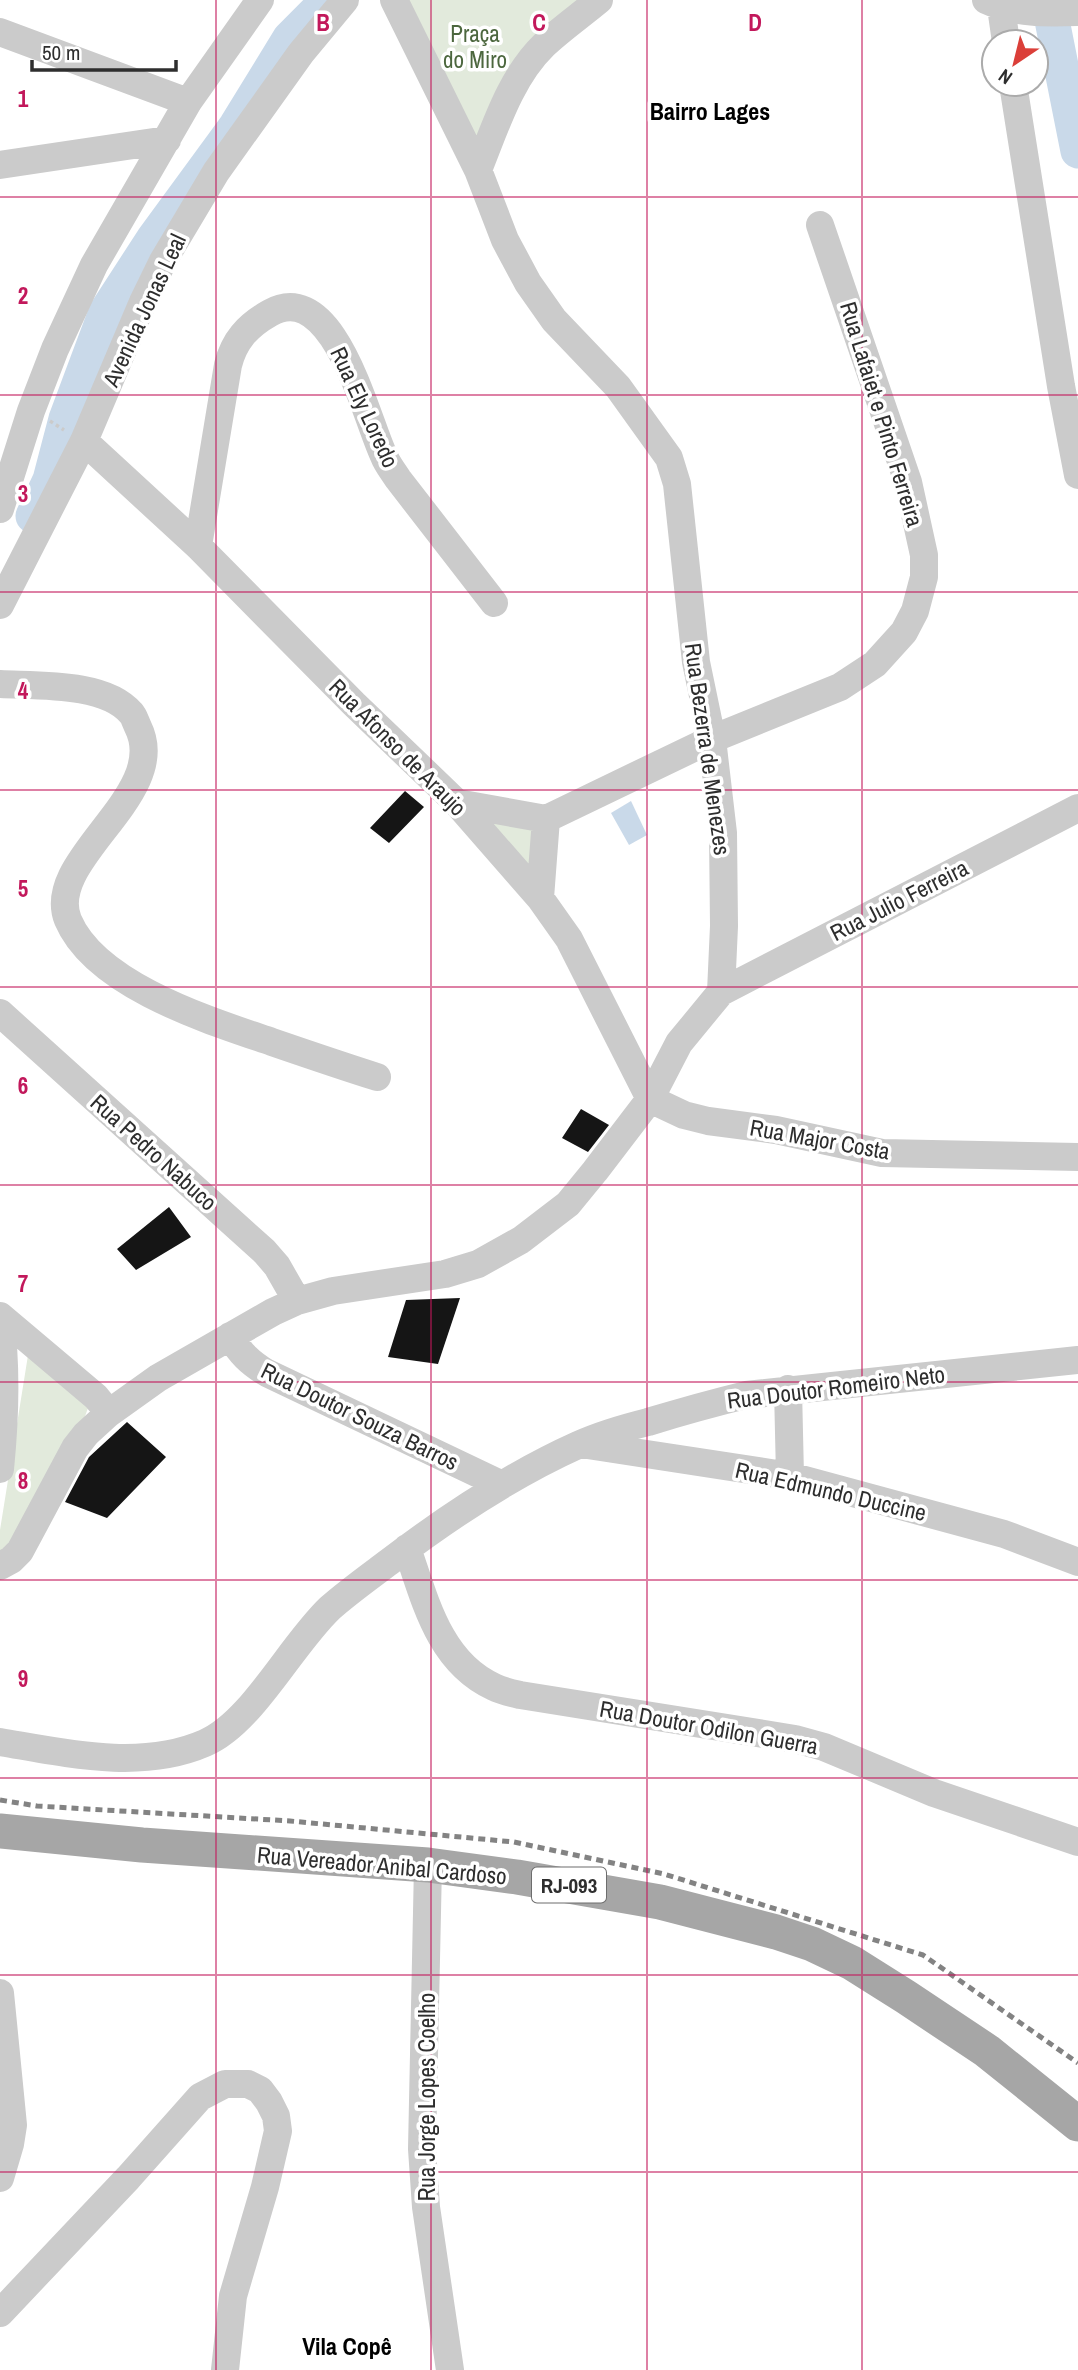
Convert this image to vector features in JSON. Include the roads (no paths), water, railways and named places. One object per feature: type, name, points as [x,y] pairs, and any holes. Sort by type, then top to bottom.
[{"type":"main road","name":"Rua Vereador Anibal Cardoso","points":[[0,1831],[142,1845],[428,1865],[517,1877],[660,1902],[812,1944],[852,1963],[986,2051],[1078,2124]]},
{"type":"street","points":[[0,509],[31,411],[55,349],[94,265],[188,102],[260,0]]},
{"type":"street","name":"Avenida Jonas Leal","points":[[0,605],[75,436],[163,261],[216,172],[301,53],[345,0]]},
{"type":"street","name":"Rua Bezerra de Menezes","points":[[394,0],[478,170],[505,240],[544,308],[618,387],[669,458],[677,484],[696,662],[712,739],[723,833],[724,926],[720,992]]},
{"type":"street","points":[[478,170],[520,74],[542,46],[599,0]]},
{"type":"street","points":[[993,4],[1035,13],[1078,12]]},
{"type":"street","points":[[993,4],[1001,28]]},
{"type":"street","points":[[0,32],[188,102]]},
{"type":"street","points":[[1015,98],[1078,475]]},
{"type":"street","points":[[0,164],[167,140]]},
{"type":"street","name":"Rua Lafaiet e Pinto Ferreira","points":[[546,819],[712,739],[840,687],[875,664],[904,632],[915,611],[924,577],[924,555],[908,482],[820,225]]},
{"type":"street","name":"Rua Ely Loredo","points":[[198,546],[233,348],[250,325],[274,311],[294,308],[308,313],[324,326],[344,353],[384,458],[494,603]]},
{"type":"street","name":"Rua Afonso de Araujo","points":[[75,436],[198,546],[354,704],[457,803],[540,898],[569,939],[650,1099]]},
{"type":"street","points":[[0,684],[71,687],[111,698],[131,713],[142,734],[145,754],[138,779],[71,879],[65,902],[69,923],[101,961],[128,981],[182,1011],[377,1077]]},
{"type":"street","points":[[457,803],[546,819],[540,898]]},
{"type":"street","name":"Rua Julio Ferreira","points":[[720,992],[1078,808]]},
{"type":"street","points":[[0,1566],[20,1551],[75,1448],[86,1434],[108,1413],[158,1378],[297,1301],[333,1290],[444,1274],[478,1264],[511,1246],[568,1204],[650,1099],[679,1043],[720,992]]},
{"type":"street","name":"Rua Pedro Nabuco","points":[[0,1013],[264,1251],[284,1277],[297,1301]]},
{"type":"street","name":"Rua Major Costa","points":[[650,1099],[684,1115],[708,1121],[776,1130],[882,1153],[1078,1157]]},
{"type":"street","points":[[0,1317],[96,1396],[108,1413]]},
{"type":"street","points":[[0,1317],[5,1382],[0,1469]]},
{"type":"street","name":"Rua Doutor Souza Barros","points":[[230,1336],[250,1364],[500,1484]]},
{"type":"street","name":"Rua Doutor Romeiro Neto","points":[[0,1742],[76,1755],[131,1757],[183,1751],[206,1743],[233,1725],[299,1642],[332,1607],[407,1548],[500,1484],[579,1444],[702,1405],[788,1389],[1078,1360]]},
{"type":"street","points":[[788,1389],[790,1476]]},
{"type":"street","name":"Rua Edmundo Duccine","points":[[579,1444],[790,1476],[1004,1534],[1078,1562]]},
{"type":"street","name":"Rua Doutor Odilon Guerra","points":[[407,1548],[442,1640],[457,1660],[476,1677],[495,1688],[520,1695],[795,1739],[824,1747],[934,1793],[1078,1842]]},
{"type":"street","name":"Rua Jorge Lopes Coelho","points":[[428,1865],[422,2149],[426,2207],[450,2370]]},
{"type":"street","points":[[0,1993],[13,2125],[0,2178]]},
{"type":"street","points":[[0,2314],[200,2097],[225,2084],[248,2084],[260,2090],[269,2102],[276,2116],[278,2131],[265,2187],[233,2296],[225,2370]]},
{"type":"water","points":[[631,801],[647,835],[629,845],[611,813]]},
{"type":"waterway","points":[[33,516],[50,480],[66,419],[106,312],[154,238],[236,126],[290,38],[328,0]]},
{"type":"waterway","points":[[1048,0],[1078,151]]},
{"type":"railway","points":[[0,1800],[37,1806],[290,1821],[514,1842],[664,1874],[923,1955],[1078,2063]]},
{"type":"district","name":"Bairro Lages","points":[[710,111]]},
{"type":"district","name":"Vila Copê","points":[[347,2346]]},
{"type":"park label","name":"Praça do Miro","points":[[475,46]]}]
